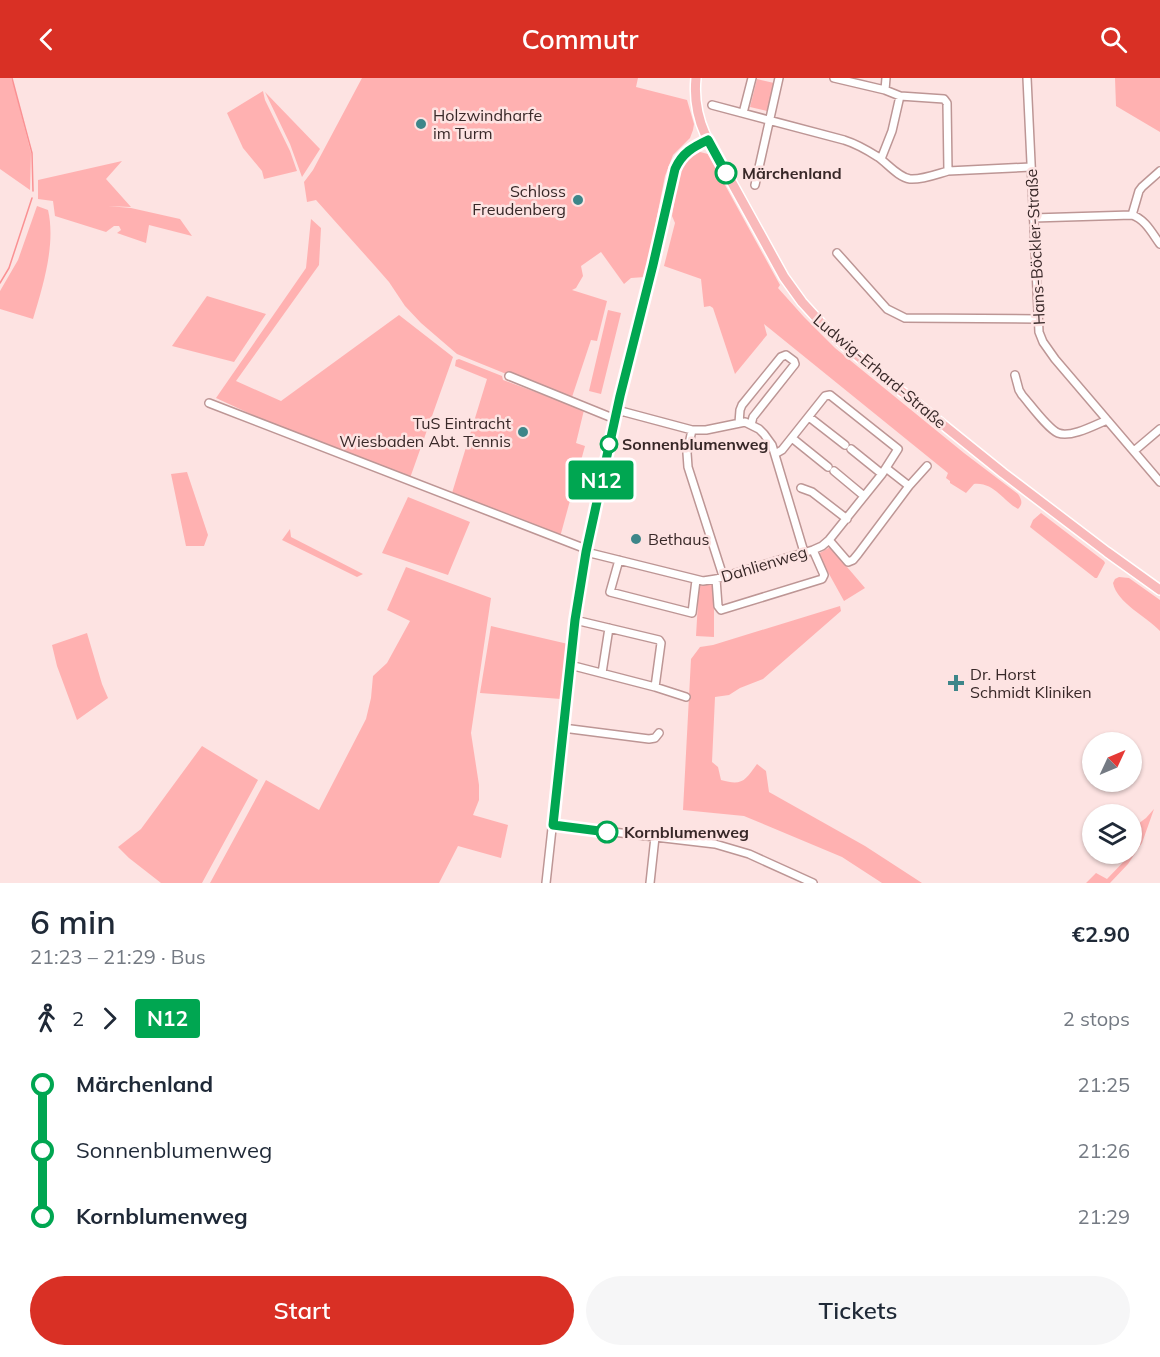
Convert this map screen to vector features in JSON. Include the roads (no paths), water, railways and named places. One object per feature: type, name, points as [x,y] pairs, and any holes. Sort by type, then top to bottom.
[{"type":"main road","name":"Ludwig-Erhard-Straße","points":[[696,78],[696,105],[708,140],[781,272],[802,302],[844,345],[1003,473],[1160,590]]},
{"type":"street","points":[[743,113],[752,78]]},
{"type":"street","points":[[755,184],[779,78]]},
{"type":"street","points":[[834,78],[885,90],[900,96],[941,98],[946,101],[948,171]]},
{"type":"street","points":[[885,90],[886,78]]},
{"type":"street","name":"Hans-Böckler-Straße","points":[[1027,78],[1040,332],[1049,351],[1160,482]]},
{"type":"street","points":[[881,159],[892,131],[900,96]]},
{"type":"street","points":[[712,105],[844,140],[860,146],[909,178],[948,171],[1031,167]]},
{"type":"street","points":[[546,883],[575,620],[586,550],[675,169],[687,151],[708,140]]},
{"type":"street","points":[[1132,215],[1139,191],[1160,171]]},
{"type":"street","points":[[1033,218],[1132,215],[1143,221],[1160,244]]},
{"type":"street","points":[[837,254],[887,309],[905,318],[1038,319]]},
{"type":"street","points":[[739,423],[742,405],[786,355],[795,364],[753,417],[751,424]]},
{"type":"street","points":[[1015,375],[1022,395],[1051,429],[1059,434],[1079,432],[1107,420]]},
{"type":"street","points":[[509,376],[615,418]]},
{"type":"street","name":"Dahlienweg","points":[[209,403],[586,550],[703,581],[813,550],[830,540],[884,471],[898,449],[830,395],[825,396],[809,417]]},
{"type":"street","points":[[617,410],[692,430],[706,430],[739,423],[751,424],[764,434],[772,445],[804,552]]},
{"type":"street","points":[[774,453],[782,450],[809,417],[848,447],[909,486]]},
{"type":"street","points":[[1134,451],[1160,429]]},
{"type":"street","points":[[692,430],[687,453],[688,467],[719,578],[718,606],[722,610],[822,579],[824,575],[813,550]]},
{"type":"street","points":[[792,438],[864,496]]},
{"type":"street","points":[[830,540],[846,561],[853,560],[927,466]]},
{"type":"street","points":[[801,488],[812,492],[847,519]]},
{"type":"street","points":[[619,560],[610,592],[692,613],[696,580]]},
{"type":"street","points":[[575,620],[660,642],[655,687]]},
{"type":"street","points":[[602,673],[609,627]]},
{"type":"street","points":[[570,665],[686,697]]},
{"type":"street","points":[[563,728],[649,739],[655,738],[659,733]]},
{"type":"street","points":[[553,825],[716,844],[758,858],[813,883]]},
{"type":"street","points":[[650,883],[656,837]]},
{"type":"waterway","points":[[12,78],[32,153],[33,191]]},
{"type":"waterway","points":[[0,283],[9,268],[32,198]]},
{"type":"place","name":"Holzwindharfe im Turm","points":[[421,124]]},
{"type":"place","name":"Märchenland","points":[[726,173]]},
{"type":"place","name":"Schloss Freudenberg","points":[[578,200]]},
{"type":"place","name":"TuS Eintracht Wiesbaden Abt. Tennis","points":[[523,432]]},
{"type":"place","name":"Sonnenblumenweg","points":[[609,444]]},
{"type":"place","name":"Bethaus","points":[[636,539]]},
{"type":"place","name":"Dr. Horst Schmidt Kliniken","points":[[956,683]]},
{"type":"place","name":"Kornblumenweg","points":[[607,832]]}]
